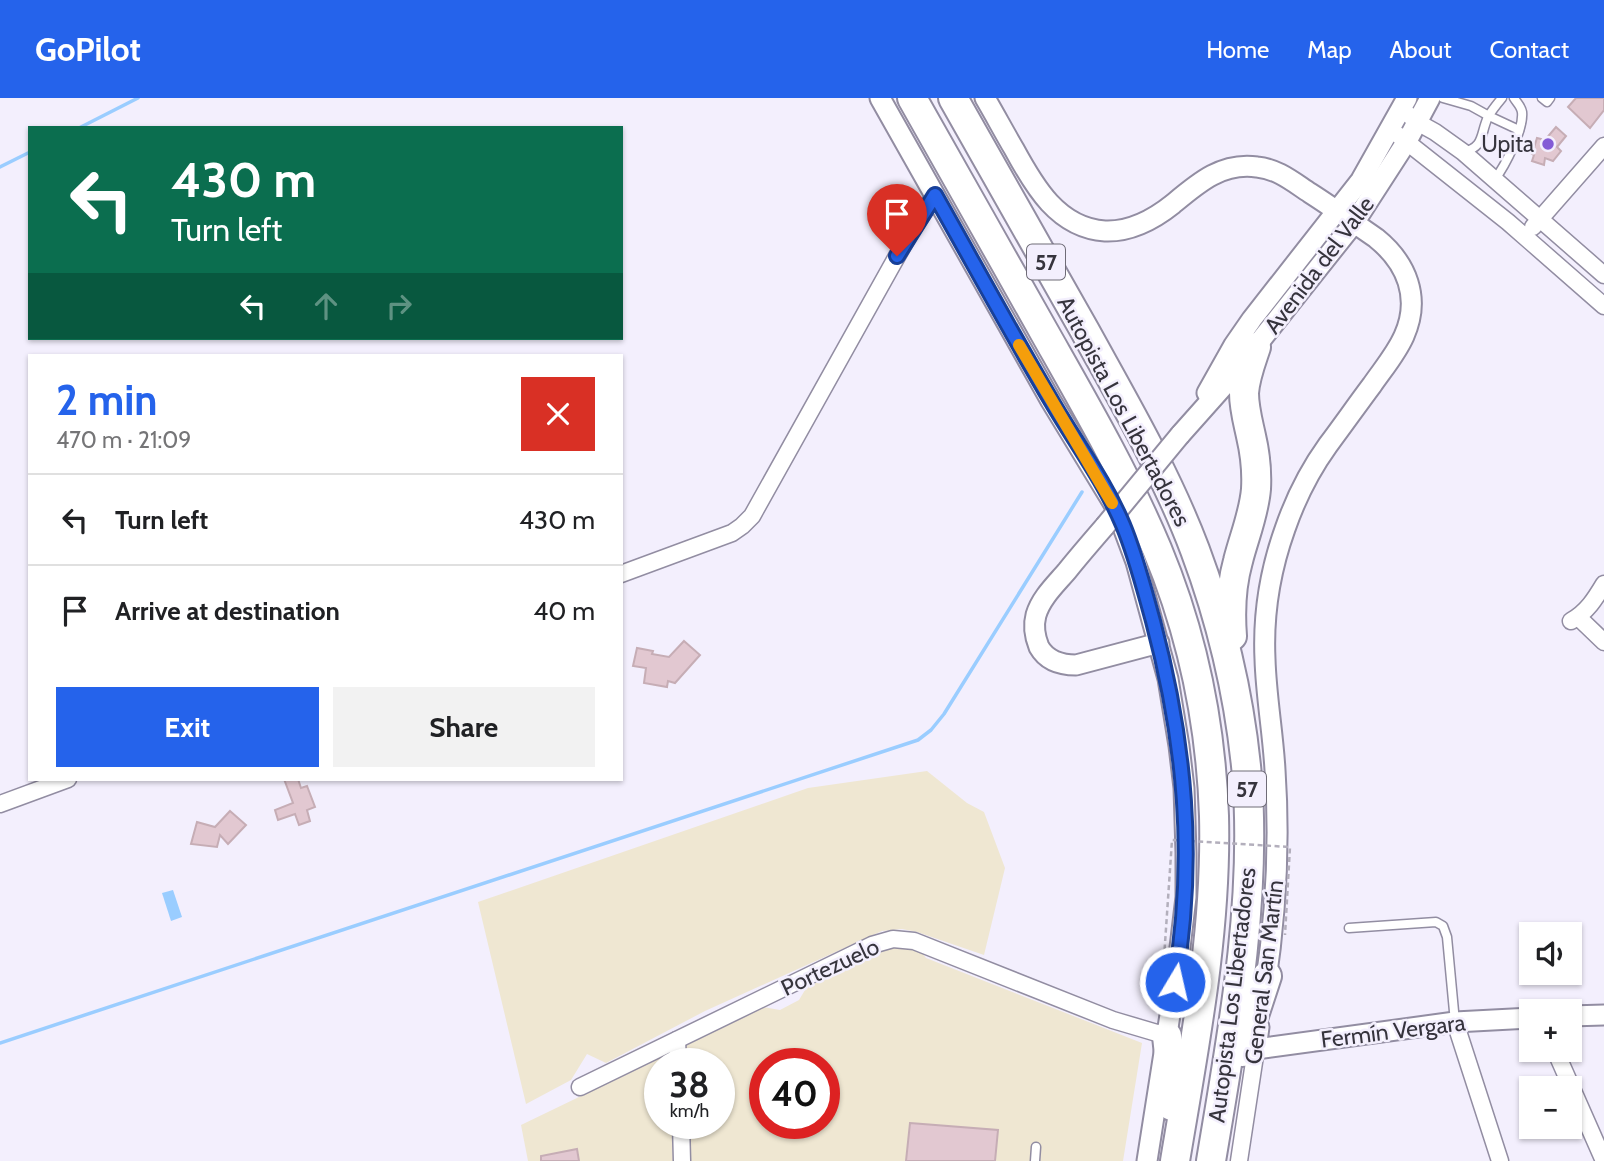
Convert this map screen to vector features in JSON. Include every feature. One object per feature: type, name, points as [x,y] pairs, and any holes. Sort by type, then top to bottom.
[{"type":"highway","name":"Autopista Los Libertadores","points":[[912,98],[1131,491],[1169,579],[1194,663],[1212,779],[1213,875],[1206,962],[1174,1161]]},
{"type":"highway","name":"Autopista Los Libertadores","points":[[953,98],[1103,364],[1165,481],[1207,583],[1226,649],[1239,712],[1246,766],[1247,887],[1241,963],[1212,1161]]},
{"type":"highway","points":[[1239,712],[1231,624],[1232,593],[1256,492],[1256,465],[1244,396],[1256,347]]},
{"type":"highway","points":[[1217,1128],[1267,975]]},
{"type":"highway","points":[[1167,1036],[1174,1161]]},
{"type":"street","points":[[880,98],[1051,401],[1115,506],[1136,562],[1159,643],[1168,679],[1184,788],[1186,897],[1147,1161]]},
{"type":"street","name":"General San Martín","points":[[985,98],[1041,194],[1059,213],[1083,226],[1111,231],[1140,225],[1162,213],[1209,176],[1227,169],[1258,167],[1292,180],[1383,244],[1398,261],[1408,283],[1411,308],[1404,336],[1393,356],[1326,448],[1301,492],[1285,529],[1268,602],[1266,682],[1275,769],[1277,828],[1274,910],[1267,975],[1238,1161]]},
{"type":"street","name":"Avenida del Valle","points":[[1159,643],[1076,665],[1062,664],[1050,659],[1041,650],[1034,625],[1043,601],[1229,380],[1354,223],[1407,141],[1430,98]]},
{"type":"street","points":[[1405,103],[1417,122],[1463,152],[1604,275]]},
{"type":"street","name":"Avenida del Valle","points":[[1186,428],[1243,332],[1361,180],[1405,103]]},
{"type":"street","points":[[1390,130],[1508,222],[1604,306]]},
{"type":"street","points":[[1524,237],[1604,146]]},
{"type":"street","points":[[623,573],[732,533],[743,526],[910,233],[935,195]]},
{"type":"street","points":[[1604,584],[1593,602],[1574,619],[1604,642]]},
{"type":"street","points":[[0,804],[63,781]]},
{"type":"street","name":"Portezuelo","points":[[580,1087],[872,945],[893,939],[914,941],[1114,1020],[1167,1036]]},
{"type":"street","points":[[1582,1016],[1604,1015]]},
{"type":"street","name":"Fermín Vergara","points":[[1256,1049],[1455,1022],[1519,1019]]},
{"type":"street","points":[[1455,1022],[1500,1161]]},
{"type":"street","points":[[677,1040],[677,1048]]},
{"type":"street","points":[[1560,1062],[1604,1161]]},
{"type":"street","points":[[681,1139],[682,1161]]},
{"type":"lane","points":[[1443,98],[1471,106],[1519,130]]},
{"type":"lane","points":[[1463,152],[1478,146],[1489,116],[1502,98]]},
{"type":"lane","points":[[1494,179],[1502,170],[1519,130],[1521,108],[1514,98]]},
{"type":"lane","points":[[1542,98],[1547,102],[1550,98]]},
{"type":"lane","points":[[1349,928],[1436,922],[1443,926],[1447,937],[1455,1022]]},
{"type":"lane","points":[[1035,1161],[1036,1147]]},
{"type":"path","points":[[1164,958],[1172,839],[1290,847],[1285,934]]},
{"type":"shaded area","points":[[927,771],[967,803],[984,812],[1005,868],[984,955],[917,932],[902,929],[882,931],[705,1011],[606,1063],[587,1054],[571,1080],[526,1104],[478,902],[808,788]]},
{"type":"shaded area","points":[[901,946],[1142,1043],[1123,1161],[690,1161],[689,1139],[735,1139],[735,1048],[684,1046],[763,1007],[780,1010],[799,1000],[808,985],[878,950]]},
{"type":"shaded area","points":[[644,1066],[644,1139],[672,1139],[673,1161],[528,1161],[521,1125]]},
{"type":"water","points":[[173,890],[182,917],[171,921],[162,893]]},
{"type":"building","points":[[1576,98],[1604,98],[1604,110],[1590,128],[1568,107]]},
{"type":"building","name":"Upita","points":[[1556,127],[1566,136],[1557,147],[1561,151],[1553,161],[1545,158],[1544,165],[1532,161],[1537,138],[1545,140]]},
{"type":"building","points":[[684,641],[700,655],[675,683],[668,681],[667,687],[644,683],[646,668],[633,666],[637,648],[669,657]]},
{"type":"building","points":[[285,781],[299,781],[301,788],[307,786],[315,807],[307,810],[310,821],[299,825],[295,814],[278,820],[275,810],[293,803]]},
{"type":"building","points":[[230,811],[246,825],[228,844],[220,835],[217,847],[191,844],[197,822],[215,827]]},
{"type":"building","points":[[910,1123],[998,1130],[995,1161],[906,1161]]},
{"type":"building","points":[[577,1149],[579,1161],[541,1161],[541,1156]]},
{"type":"waterway","points":[[83,126],[138,98]]},
{"type":"waterway","points":[[0,167],[28,153]]},
{"type":"waterway","points":[[0,1043],[918,740],[931,730],[944,714],[1082,492]]},
{"type":"slow traffic","points":[[1019,345],[1112,503]]},
{"type":"place","name":"Upita","points":[[1548,144]]},
{"type":"route","points":[[897,256],[935,195],[1051,401],[1115,506],[1130,543],[1168,679],[1184,788],[1186,897],[1175,982]]}]
